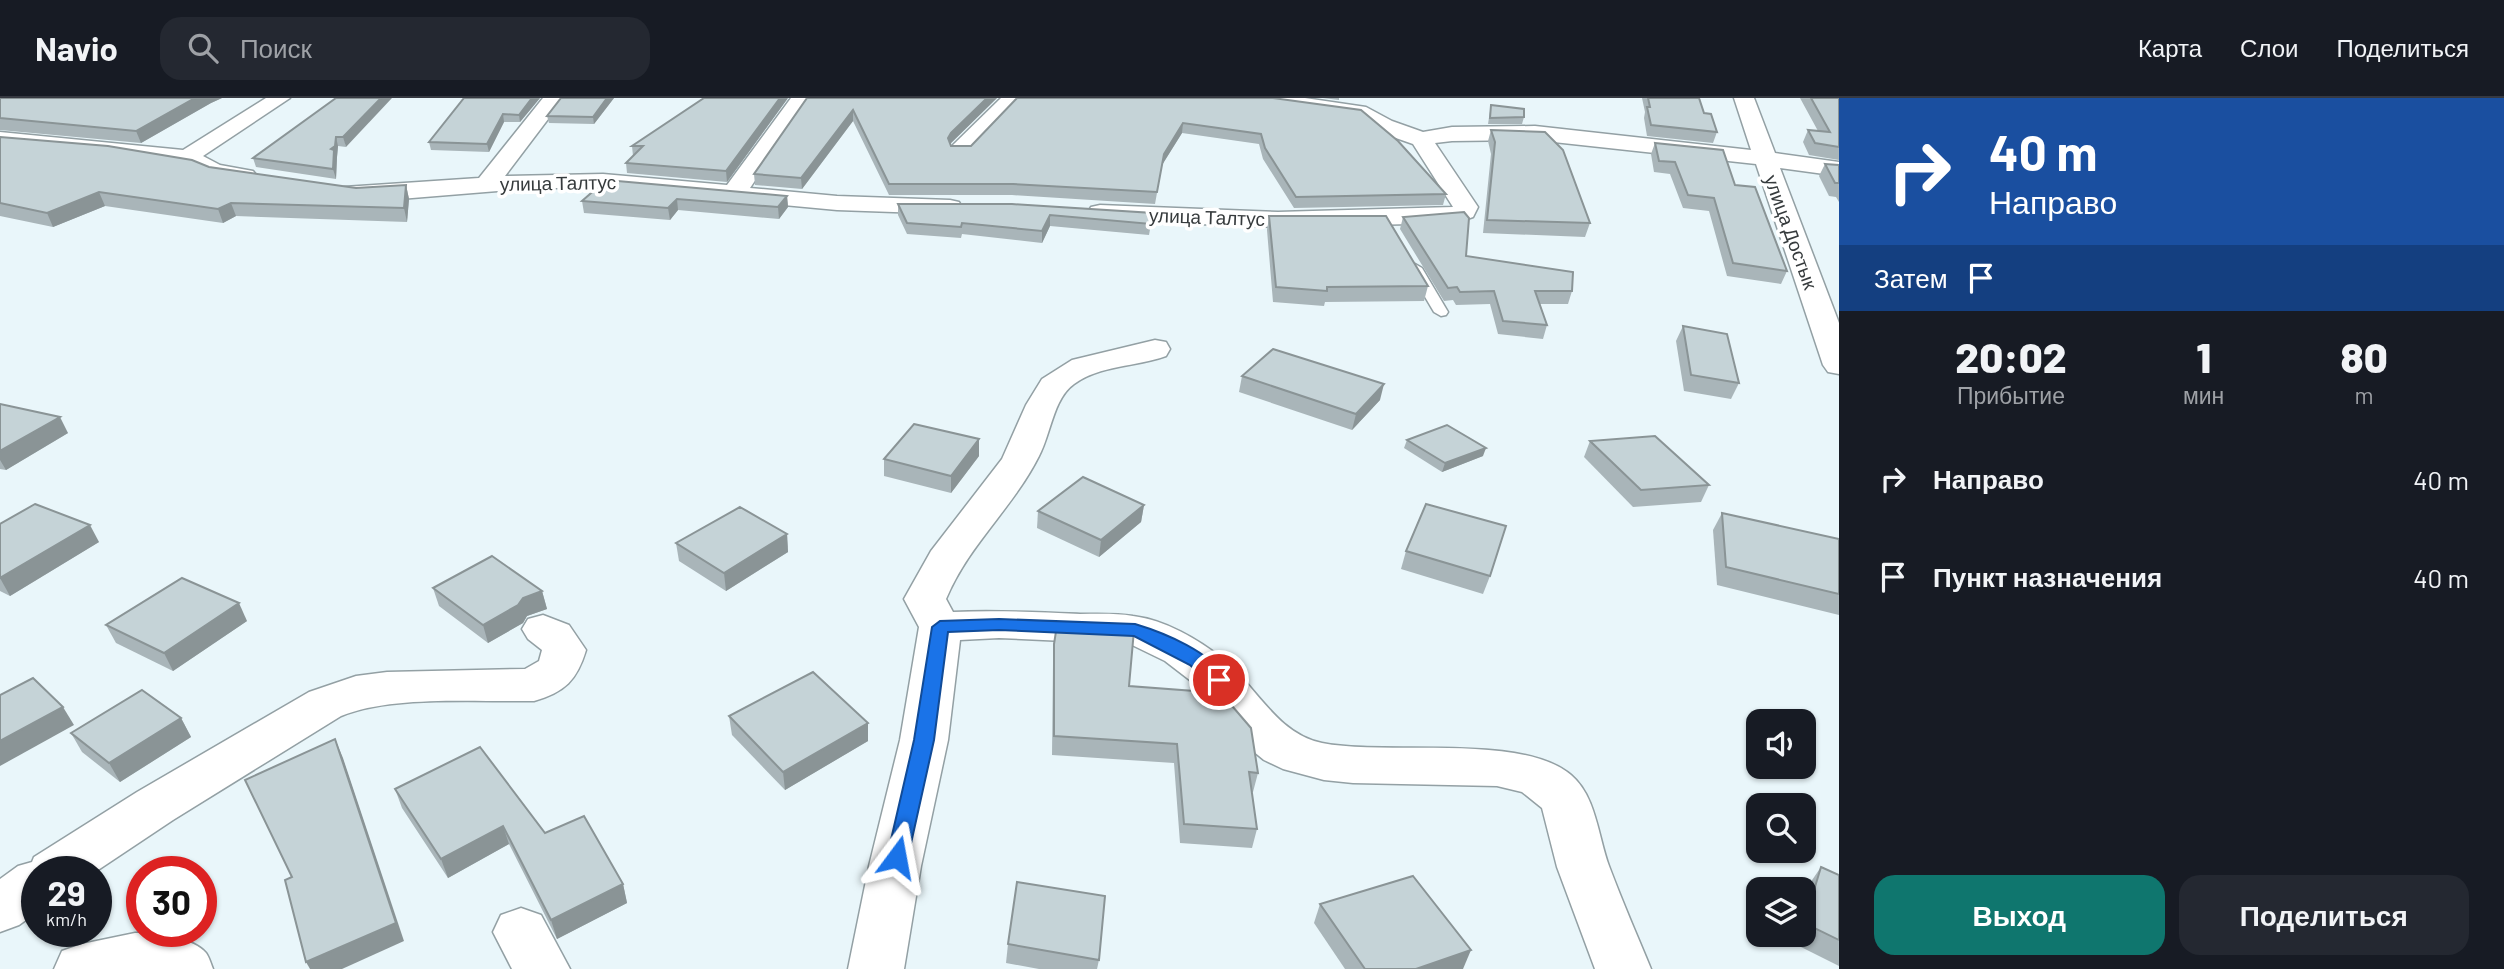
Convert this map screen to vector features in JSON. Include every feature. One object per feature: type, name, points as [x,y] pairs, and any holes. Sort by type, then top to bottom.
[{"type":"street","points":[[187,157],[280,98]]},
{"type":"street","points":[[487,184],[554,98]]},
{"type":"street","points":[[735,192],[800,98]]},
{"type":"street","points":[[961,150],[1012,98]]},
{"type":"street","points":[[1262,98],[1368,105],[1384,126],[1421,139],[1452,134],[1535,133],[1839,169]]},
{"type":"street","name":"улица Достык","points":[[1744,98],[1839,365]]},
{"type":"street","points":[[0,139],[187,157],[214,171],[267,179]]},
{"type":"street","name":"улица Талтус","points":[[1074,210],[1389,225],[1464,212],[1466,207],[1421,139]]},
{"type":"street","name":"улица Талтус","points":[[333,188],[360,192],[400,192],[487,184],[603,181],[857,204],[975,206]]},
{"type":"street","points":[[876,969],[895,866],[924,740],[940,627],[925,599],[933,576],[949,549],[1020,458],[1057,381],[1082,365],[1145,354],[1155,349]]},
{"type":"street","points":[[940,627],[1033,625],[1135,630],[1197,661],[1231,691],[1259,731],[1282,749],[1312,761],[1497,768],[1518,770],[1534,777],[1561,796],[1589,885],[1602,911],[1623,969]]},
{"type":"street","points":[[78,856],[155,806],[325,705],[346,696],[387,688],[534,685],[558,669],[564,650],[554,635],[543,629]]},
{"type":"street","points":[[0,909],[21,894]]},
{"type":"street","points":[[82,969],[144,956],[172,960],[186,969]]},
{"type":"lane","points":[[1406,254],[1441,312]]},
{"type":"building","points":[[0,98],[195,98],[136,131],[0,118]]},
{"type":"building","points":[[336,98],[381,98],[343,137],[336,137],[335,146],[331,149],[334,150],[333,169],[253,158]]},
{"type":"building","points":[[464,98],[532,98],[519,115],[503,114],[487,144],[429,142]]},
{"type":"building","points":[[561,98],[607,98],[593,117],[547,116]]},
{"type":"building","points":[[704,98],[780,98],[726,171],[626,163],[643,146],[632,146]]},
{"type":"building","points":[[807,98],[987,98],[951,133],[948,138],[951,146],[971,146],[1017,98],[1273,98],[1361,110],[1398,141],[1446,194],[1296,197],[1265,148],[1261,134],[1183,123],[1164,154],[1157,192],[1013,184],[889,184],[853,110],[801,178],[754,174]]},
{"type":"building","points":[[1648,98],[1699,98],[1704,113],[1711,114],[1717,132],[1651,125]]},
{"type":"building","points":[[1811,98],[1839,98],[1839,147],[1815,143],[1808,130],[1830,132]]},
{"type":"building","points":[[1491,105],[1524,109],[1524,117],[1490,118]]},
{"type":"building","points":[[1491,130],[1545,132],[1563,150],[1590,223],[1487,220],[1495,142]]},
{"type":"building","points":[[0,137],[108,146],[192,160],[209,167],[356,188],[406,185],[404,208],[231,203],[218,209],[99,192],[47,213],[0,203]]},
{"type":"building","points":[[1655,143],[1723,150],[1735,185],[1755,187],[1787,271],[1733,263],[1714,198],[1688,195],[1675,162],[1659,161]]},
{"type":"building","points":[[1825,164],[1839,165],[1839,183],[1835,183]]},
{"type":"building","points":[[606,180],[787,196],[778,207],[677,199],[668,208],[582,201]]},
{"type":"building","points":[[898,204],[1012,204],[1153,213],[1151,224],[1050,215],[1042,231],[962,223],[961,227],[907,223]]},
{"type":"building","points":[[1464,212],[1469,218],[1466,256],[1573,272],[1572,291],[1535,291],[1547,325],[1503,321],[1494,291],[1460,292],[1457,287],[1448,288],[1403,217]]},
{"type":"building","points":[[1269,216],[1386,216],[1428,286],[1327,287],[1327,291],[1276,287]]},
{"type":"building","points":[[1683,326],[1727,334],[1739,383],[1691,375]]},
{"type":"building","points":[[1273,349],[1384,384],[1356,414],[1242,376]]},
{"type":"building","points":[[0,404],[60,417],[0,451]]},
{"type":"building","points":[[914,424],[979,439],[951,476],[884,459]]},
{"type":"building","points":[[1447,425],[1486,448],[1445,463],[1407,440]]},
{"type":"building","points":[[1655,436],[1709,485],[1641,490],[1590,441]]},
{"type":"building","points":[[1083,477],[1144,505],[1101,540],[1038,511]]},
{"type":"building","points":[[35,504],[90,525],[0,578],[0,524]]},
{"type":"building","points":[[1426,504],[1506,526],[1490,576],[1406,551]]},
{"type":"building","points":[[740,507],[787,534],[724,573],[676,543]]},
{"type":"building","points":[[1722,513],[1839,539],[1839,594],[1726,567]]},
{"type":"building","points":[[492,556],[542,591],[523,598],[518,605],[483,625],[433,588]]},
{"type":"building","points":[[182,578],[239,603],[164,653],[106,625]]},
{"type":"building","points":[[1057,625],[1134,630],[1129,686],[1221,693],[1251,728],[1258,773],[1249,772],[1257,829],[1184,824],[1177,744],[1054,736],[1054,644]]},
{"type":"building","points":[[813,672],[868,723],[783,772],[729,716]]},
{"type":"building","points":[[33,678],[63,707],[0,741],[0,695]]},
{"type":"building","points":[[142,690],[181,718],[109,763],[71,733]]},
{"type":"building","points":[[335,739],[396,923],[306,962],[285,880],[292,877],[245,780]]},
{"type":"building","points":[[480,747],[545,833],[584,816],[623,884],[551,920],[503,826],[441,859],[395,789]]},
{"type":"building","points":[[1821,867],[1839,875],[1839,940],[1816,929],[1816,883]]},
{"type":"building","points":[[1413,876],[1471,950],[1416,969],[1365,969],[1320,904]]},
{"type":"building","points":[[1017,882],[1105,896],[1099,960],[1008,944]]},
{"type":"route","points":[[897,857],[924,740],[940,627],[999,624],[1135,630],[1197,661],[1219,680]]}]
